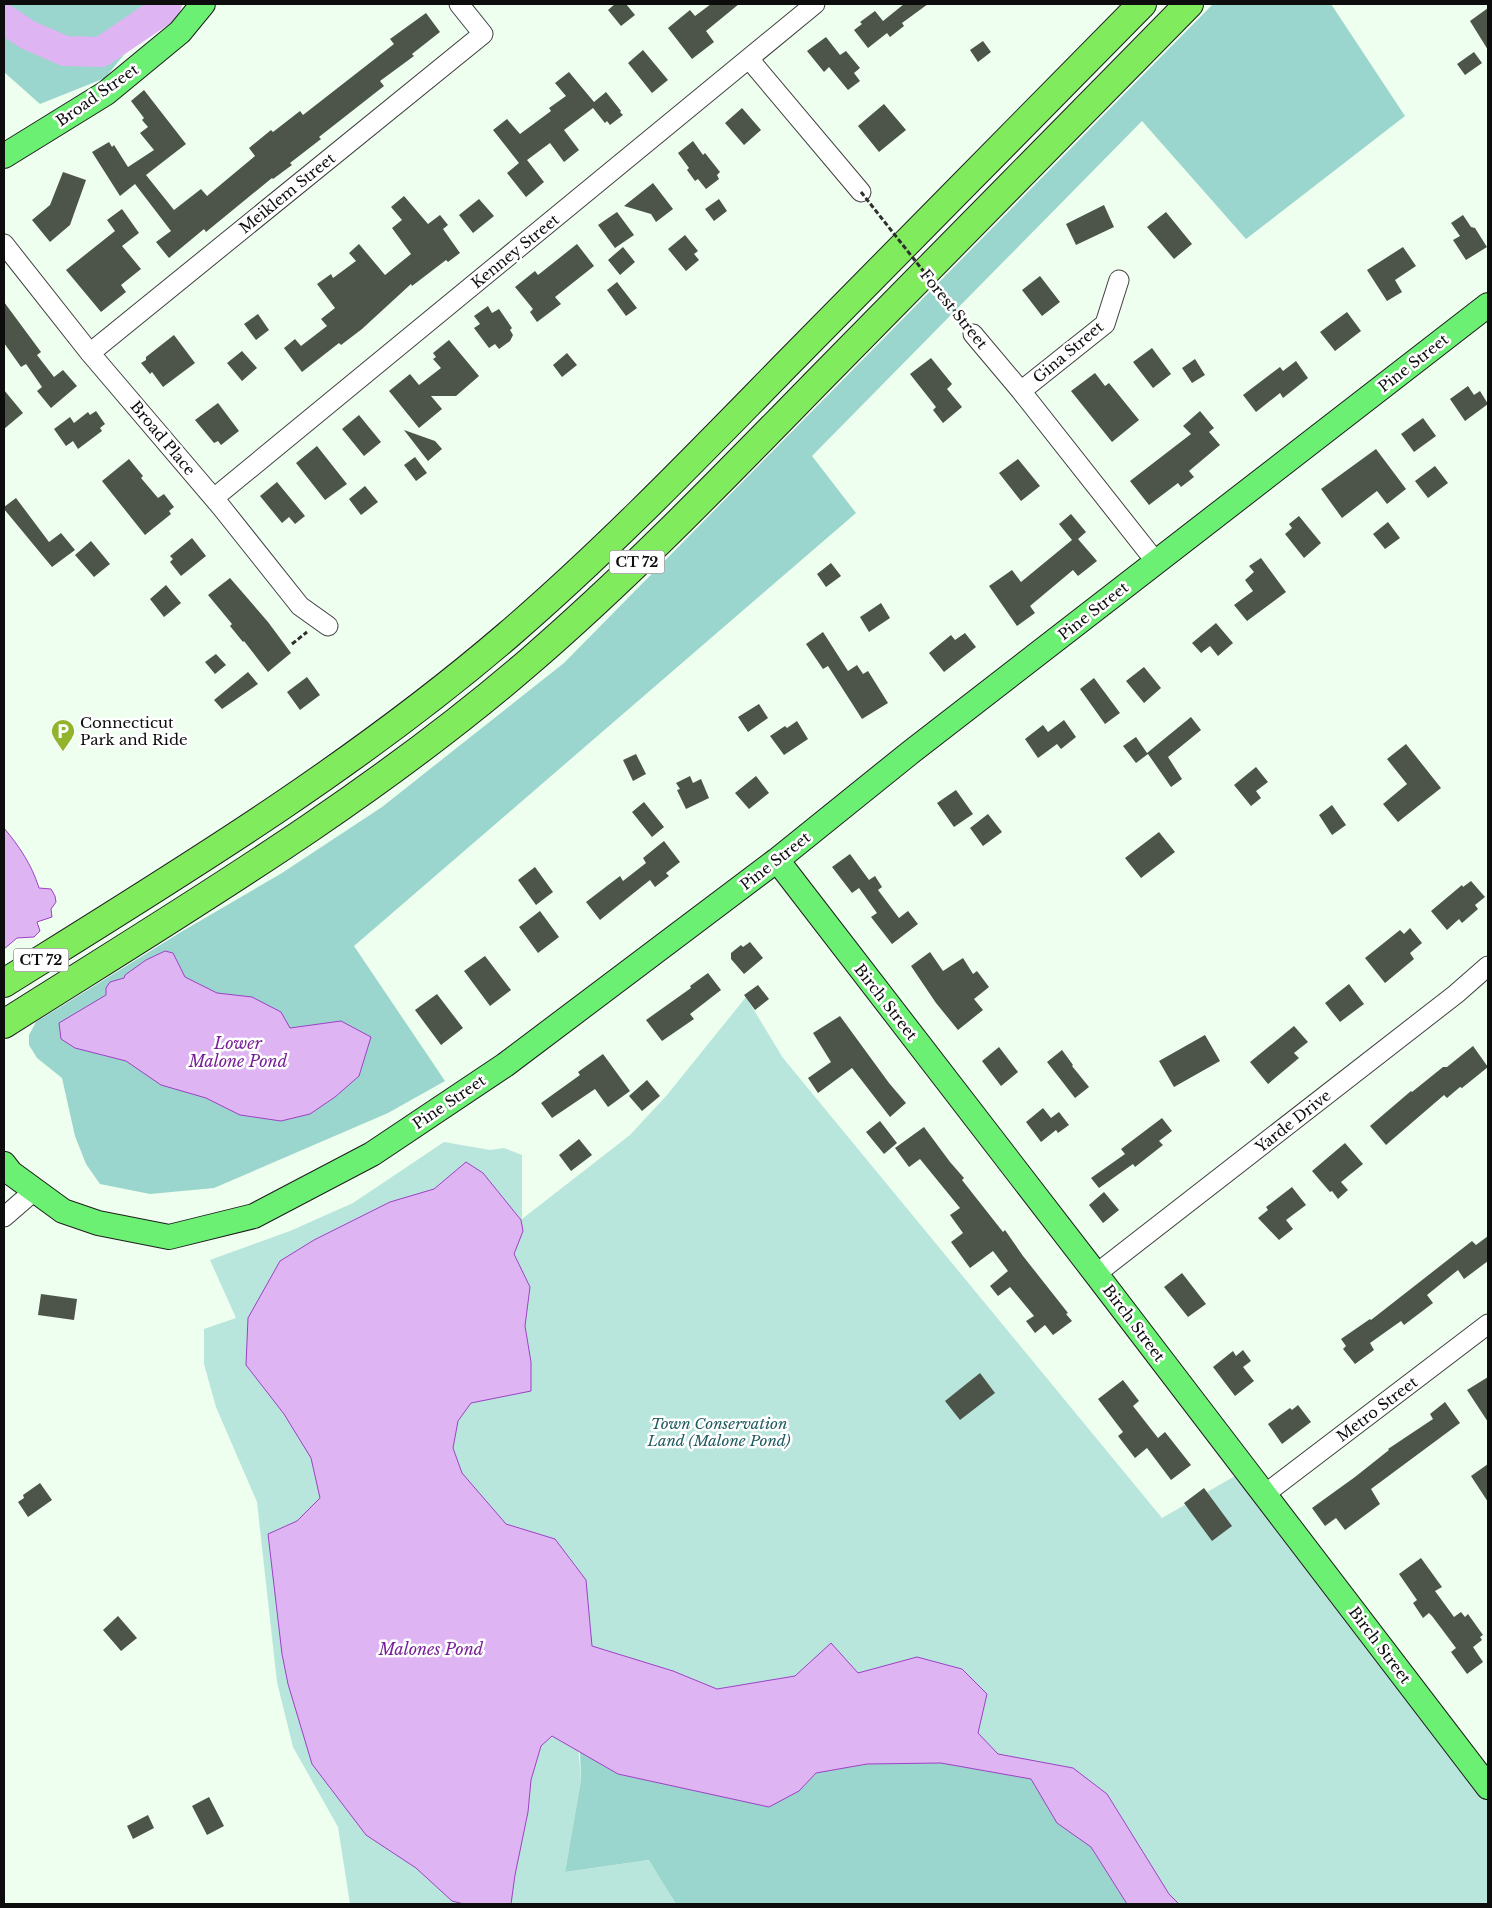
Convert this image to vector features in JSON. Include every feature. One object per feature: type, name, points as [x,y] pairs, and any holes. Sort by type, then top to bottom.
[{"type":"highway","name":"CT 72","points":[[4,983],[205,858],[359,753],[433,696],[576,576],[1142,4]]},
{"type":"highway","name":"CT 72","points":[[4,1024],[298,836],[401,763],[528,663],[600,599],[691,510],[1189,4]]},
{"type":"main road","name":"Broad Street","points":[[4,156],[106,93],[180,32],[203,4]]},
{"type":"main road","name":"Pine Street","points":[[4,1164],[11,1173],[63,1211],[98,1223],[170,1237],[254,1216],[372,1154],[497,1071],[777,860],[911,752],[1488,305]]},
{"type":"main road","name":"Birch Street","points":[[777,860],[1488,1785]]},
{"type":"street","name":"Meiklem Street","points":[[90,353],[483,34],[459,4]]},
{"type":"street","name":"Kenney Street","points":[[214,498],[815,4]]},
{"type":"street","points":[[750,59],[861,192]]},
{"type":"street","name":"Broad Place","points":[[4,244],[90,353],[214,498],[300,606],[328,626]]},
{"type":"street","name":"Gina Street","points":[[1021,391],[1106,324],[1119,280]]},
{"type":"street","name":"Forest Street","points":[[973,334],[1021,391],[1156,562]]},
{"type":"street","name":"Yarde Drive","points":[[1096,1274],[1448,1000],[1488,966]]},
{"type":"street","points":[[4,1217],[34,1191]]},
{"type":"street","name":"Metro Street","points":[[1265,1494],[1488,1324]]},
{"type":"path","name":"Forest Street","points":[[861,192],[973,334]]},
{"type":"green space","name":"Town Conservation Land (Malone Pond)","points":[[746,997],[783,1058],[1162,1518],[1235,1476],[1488,1795],[1488,1904],[1164,1904],[941,1763],[576,1722],[581,1780],[565,1872],[650,1860],[676,1904],[350,1904],[338,1827],[293,1747],[277,1682],[257,1502],[216,1407],[204,1364],[204,1329],[236,1318],[210,1260],[290,1231],[353,1203],[444,1142],[490,1150],[504,1148],[522,1155],[522,1219],[630,1135],[667,1095]]},
{"type":"shaded area","points":[[4,4],[165,4],[105,78],[40,104],[4,72]]},
{"type":"shaded area","points":[[1213,4],[1331,4],[1405,116],[1246,239],[1142,121],[812,456],[856,513],[354,946],[445,1081],[388,1113],[214,1188],[150,1194],[100,1184],[86,1164],[75,1136],[62,1078],[37,1058],[29,1045],[29,1035],[36,1022],[181,932],[282,873],[382,807],[564,663]]},
{"type":"shaded area","points":[[580,1752],[618,1774],[799,1791],[816,1773],[867,1764],[941,1763],[1031,1779],[1057,1823],[1091,1847],[1127,1904],[676,1904],[649,1860],[565,1872],[581,1780]]},
{"type":"water","points":[[4,828],[33,871],[39,888],[51,889],[56,902],[51,909],[52,917],[37,922],[40,931],[34,937],[17,938],[4,949]]},
{"type":"water","name":"Lower Malone Pond","points":[[165,951],[173,953],[185,977],[217,993],[252,997],[281,1012],[290,1028],[341,1021],[371,1037],[359,1076],[335,1097],[310,1114],[281,1121],[240,1115],[206,1098],[161,1085],[126,1061],[75,1048],[61,1039],[59,1023],[106,995],[106,988],[110,982],[124,978],[125,975],[146,960]]},
{"type":"water","name":"Malones Pond","points":[[466,1162],[483,1173],[521,1220],[523,1231],[514,1254],[530,1287],[525,1326],[531,1362],[531,1391],[471,1403],[458,1421],[453,1448],[462,1473],[506,1524],[555,1539],[586,1580],[592,1646],[673,1671],[717,1689],[795,1676],[831,1643],[858,1673],[917,1657],[962,1669],[987,1694],[978,1733],[998,1754],[1073,1768],[1107,1794],[1169,1894],[1179,1904],[1127,1904],[1091,1847],[1057,1823],[1031,1779],[941,1763],[867,1764],[816,1773],[799,1791],[769,1807],[618,1774],[552,1736],[541,1746],[531,1780],[528,1812],[511,1904],[464,1904],[452,1901],[416,1868],[366,1835],[312,1764],[288,1684],[282,1654],[268,1534],[297,1521],[320,1498],[311,1458],[284,1414],[246,1365],[248,1318],[280,1261],[314,1240],[390,1202],[434,1189]]},
{"type":"building","points":[[615,4],[626,4],[635,15],[621,26],[608,10]]},
{"type":"building","points":[[711,4],[739,4],[706,31],[714,42],[692,59],[668,28],[690,10],[695,16]]},
{"type":"building","points":[[904,4],[928,4],[902,23],[904,26],[890,37],[887,33],[868,48],[854,30],[862,24],[860,22],[875,11],[883,21]]},
{"type":"building","points":[[1488,8],[1488,50],[1470,21]]},
{"type":"building","points":[[426,13],[440,32],[412,54],[414,56],[380,81],[384,86],[319,137],[321,139],[290,163],[292,165],[272,178],[206,232],[204,229],[169,258],[156,242],[171,231],[135,184],[120,196],[92,152],[109,142],[112,147],[114,145],[128,167],[154,150],[140,133],[148,127],[142,120],[144,118],[131,101],[144,90],[186,144],[146,175],[174,210],[201,189],[207,196],[255,156],[249,148],[271,130],[273,132],[300,111],[303,115],[394,44],[390,39]]},
{"type":"building","points":[[826,37],[840,55],[846,51],[860,68],[854,73],[860,81],[848,90],[829,67],[824,72],[807,51]]},
{"type":"building","points":[[983,41],[991,52],[978,62],[970,50]]},
{"type":"building","points":[[643,50],[668,80],[652,93],[628,63]]},
{"type":"building","points":[[1474,52],[1482,63],[1465,75],[1457,64]]},
{"type":"building","points":[[569,72],[594,102],[606,92],[623,115],[610,125],[607,121],[605,123],[593,108],[564,130],[579,150],[564,162],[550,143],[527,160],[544,182],[526,197],[507,173],[519,163],[493,130],[507,119],[520,134],[551,111],[549,108],[566,96],[555,83]]},
{"type":"building","points":[[884,104],[906,130],[879,152],[858,126]]},
{"type":"building","points":[[742,108],[761,130],[744,145],[725,123]]},
{"type":"building","points":[[693,141],[703,155],[705,153],[720,172],[717,175],[719,179],[706,189],[698,179],[695,181],[687,170],[689,168],[678,153]]},
{"type":"building","points":[[63,172],[86,180],[70,225],[50,242],[32,220],[50,205]]},
{"type":"building","points":[[653,183],[673,209],[656,222],[651,214],[624,206]]},
{"type":"building","points":[[404,196],[428,224],[440,215],[448,225],[443,229],[460,253],[448,262],[446,260],[412,286],[411,284],[362,329],[341,345],[339,343],[302,372],[284,348],[295,339],[301,346],[327,326],[321,319],[335,308],[317,284],[331,274],[333,278],[356,261],[349,253],[359,244],[385,275],[411,254],[392,228],[402,220],[391,207]]},
{"type":"building","points":[[479,199],[494,216],[473,233],[459,215]]},
{"type":"building","points":[[719,199],[727,211],[714,221],[705,209]]},
{"type":"building","points":[[1104,205],[1114,227],[1076,245],[1066,224]]},
{"type":"building","points":[[122,209],[139,233],[122,246],[141,269],[121,285],[126,292],[101,312],[66,270],[115,231],[107,220]]},
{"type":"building","points":[[617,212],[634,235],[615,248],[598,225]]},
{"type":"building","points":[[1166,212],[1192,244],[1174,259],[1147,227]]},
{"type":"building","points":[[1463,215],[1471,227],[1475,228],[1487,247],[1466,260],[1453,240],[1460,236],[1451,223]]},
{"type":"building","points":[[685,235],[698,251],[694,254],[699,260],[686,271],[668,249]]},
{"type":"building","points":[[577,244],[594,266],[555,297],[561,304],[537,322],[530,312],[533,309],[515,287],[535,271],[538,275]]},
{"type":"building","points":[[623,247],[635,262],[620,275],[608,260]]},
{"type":"building","points":[[1403,247],[1416,266],[1395,280],[1402,292],[1387,301],[1367,270]]},
{"type":"building","points":[[1040,276],[1060,302],[1042,316],[1022,290]]},
{"type":"building","points":[[617,282],[637,308],[626,316],[607,290]]},
{"type":"building","points":[[4,302],[41,352],[37,355],[54,377],[63,370],[77,386],[51,408],[37,391],[42,387],[26,364],[21,367],[4,343]]},
{"type":"building","points":[[488,306],[492,313],[499,309],[512,328],[510,330],[513,335],[510,341],[499,349],[495,344],[489,348],[474,328],[480,324],[474,316]]},
{"type":"building","points":[[1347,312],[1361,331],[1335,351],[1320,332]]},
{"type":"building","points":[[258,314],[269,330],[256,340],[244,324]]},
{"type":"building","points":[[174,335],[195,363],[163,387],[152,372],[150,374],[141,363]]},
{"type":"building","points":[[449,340],[479,376],[456,396],[431,396],[442,409],[419,428],[389,391],[410,374],[419,385],[441,368],[433,359],[436,357],[433,353]]},
{"type":"building","points":[[1152,348],[1171,374],[1153,388],[1133,362]]},
{"type":"building","points":[[242,351],[257,368],[242,381],[227,363]]},
{"type":"building","points":[[567,353],[577,365],[562,377],[553,365]]},
{"type":"building","points":[[931,358],[952,384],[947,389],[962,407],[943,423],[933,410],[936,407],[910,374]]},
{"type":"building","points":[[1195,359],[1205,375],[1192,383],[1182,368]]},
{"type":"building","points":[[1296,361],[1308,378],[1283,398],[1280,393],[1256,412],[1243,395],[1280,367],[1283,371]]},
{"type":"building","points":[[1095,373],[1105,386],[1109,383],[1139,420],[1112,442],[1071,391]]},
{"type":"building","points":[[1468,386],[1474,395],[1480,391],[1488,404],[1465,421],[1450,399]]},
{"type":"building","points":[[4,390],[23,413],[4,429]]},
{"type":"building","points":[[218,403],[239,431],[221,445],[218,441],[214,443],[195,420]]},
{"type":"building","points":[[96,411],[105,424],[100,428],[102,431],[78,449],[73,441],[66,446],[54,429],[70,417],[74,423],[88,412],[90,415]]},
{"type":"building","points":[[1200,411],[1214,428],[1209,432],[1220,445],[1189,471],[1194,477],[1181,487],[1178,483],[1149,505],[1130,481],[1191,434],[1183,426]]},
{"type":"building","points":[[359,415],[381,442],[364,456],[342,429]]},
{"type":"building","points":[[1423,418],[1436,436],[1414,452],[1401,434]]},
{"type":"building","points":[[404,430],[435,441],[442,449],[428,461]]},
{"type":"building","points":[[317,446],[347,484],[325,500],[296,463]]},
{"type":"building","points":[[1376,449],[1406,489],[1387,504],[1377,491],[1342,518],[1321,489]]},
{"type":"building","points":[[415,457],[427,473],[416,481],[404,465]]},
{"type":"building","points":[[129,459],[143,476],[141,478],[158,498],[164,494],[174,507],[169,511],[171,514],[145,535],[102,481]]},
{"type":"building","points":[[1018,459],[1040,486],[1021,501],[999,473]]},
{"type":"building","points":[[1435,466],[1448,483],[1428,498],[1415,481]]},
{"type":"building","points":[[277,482],[305,516],[295,524],[289,517],[282,523],[260,496]]},
{"type":"building","points":[[365,486],[378,502],[361,515],[349,499]]},
{"type":"building","points":[[16,498],[49,542],[61,533],[75,550],[52,567],[4,509]]},
{"type":"building","points":[[1071,514],[1086,532],[1078,539],[1097,561],[1078,576],[1073,570],[1030,606],[1035,613],[1017,626],[989,586],[1012,570],[1021,582],[1072,540],[1059,524]]},
{"type":"building","points":[[1299,516],[1321,543],[1304,558],[1285,534],[1292,528],[1289,524]]},
{"type":"building","points":[[1388,522],[1400,538],[1385,549],[1373,534]]},
{"type":"building","points":[[192,538],[206,556],[181,576],[170,562],[173,559],[170,556]]},
{"type":"building","points":[[91,541],[110,564],[94,577],[75,555]]},
{"type":"building","points":[[1261,558],[1286,592],[1247,621],[1234,605],[1253,591],[1245,580],[1254,572],[1249,566]]},
{"type":"building","points":[[831,563],[841,576],[826,587],[817,574]]},
{"type":"building","points":[[230,578],[268,622],[291,653],[268,672],[230,626],[232,624],[208,595]]},
{"type":"building","points":[[166,585],[181,603],[164,617],[150,599]]},
{"type":"building","points":[[881,603],[890,618],[869,632],[860,617]]},
{"type":"building","points":[[1216,623],[1233,643],[1218,656],[1210,646],[1201,653],[1192,643]]},
{"type":"building","points":[[823,632],[848,671],[857,665],[863,674],[868,671],[888,703],[862,719],[828,666],[823,669],[806,644]]},
{"type":"building","points":[[965,633],[976,647],[944,672],[929,653],[951,635],[955,640]]},
{"type":"building","points":[[216,654],[226,665],[215,674],[205,662]]},
{"type":"building","points":[[1144,667],[1161,688],[1144,703],[1126,681]]},
{"type":"building","points":[[248,672],[258,684],[222,709],[214,700]]},
{"type":"building","points":[[307,677],[320,695],[300,710],[287,692]]},
{"type":"building","points":[[1094,678],[1120,713],[1105,724],[1080,689]]},
{"type":"building","points":[[759,704],[768,718],[748,732],[738,717]]},
{"type":"building","points":[[1191,717],[1201,730],[1168,757],[1182,779],[1171,787],[1148,754],[1136,763],[1123,746],[1136,737],[1147,753]]},
{"type":"building","points":[[1064,720],[1076,737],[1061,749],[1057,744],[1038,758],[1025,739],[1043,725],[1048,732]]},
{"type":"building","points":[[797,721],[808,739],[784,755],[770,736]]},
{"type":"building","points":[[1406,744],[1441,788],[1398,822],[1383,804],[1407,784],[1387,759]]},
{"type":"building","points":[[636,754],[646,774],[633,781],[623,760]]},
{"type":"building","points":[[1256,767],[1268,782],[1256,791],[1261,798],[1251,806],[1234,785]]},
{"type":"building","points":[[690,776],[693,783],[701,779],[709,798],[686,809],[677,790],[680,789],[676,783]]},
{"type":"building","points":[[756,776],[769,793],[749,809],[735,793]]},
{"type":"building","points":[[956,790],[973,814],[954,827],[937,803]]},
{"type":"building","points":[[644,802],[664,827],[652,837],[632,812]]},
{"type":"building","points":[[1332,805],[1346,825],[1332,835],[1319,815]]},
{"type":"building","points":[[988,814],[1002,832],[983,846],[970,828]]},
{"type":"building","points":[[1159,832],[1175,852],[1141,878],[1125,858]]},
{"type":"building","points":[[664,841],[680,862],[666,873],[669,876],[655,887],[650,880],[600,920],[586,902],[620,876],[623,881],[646,863],[643,858]]},
{"type":"building","points":[[850,854],[869,880],[875,876],[882,887],[878,890],[899,918],[908,911],[918,924],[892,944],[871,917],[877,913],[859,888],[852,893],[832,867]]},
{"type":"building","points":[[535,867],[553,892],[536,905],[518,880]]},
{"type":"building","points":[[1471,881],[1485,897],[1475,905],[1478,909],[1462,923],[1459,919],[1447,930],[1431,911],[1462,885],[1463,887]]},
{"type":"building","points":[[540,911],[559,937],[538,953],[519,927]]},
{"type":"building","points":[[1410,928],[1422,943],[1410,953],[1414,959],[1385,983],[1365,958],[1400,930],[1404,934]]},
{"type":"building","points":[[750,942],[763,958],[744,974],[731,959],[731,953],[741,945],[743,947]]},
{"type":"building","points":[[930,952],[943,971],[963,958],[973,974],[977,971],[989,987],[974,999],[983,1010],[958,1030],[936,1003],[911,966]]},
{"type":"building","points":[[485,956],[511,990],[490,1006],[464,971]]},
{"type":"building","points":[[708,973],[721,990],[690,1014],[694,1019],[662,1041],[646,1020],[691,988],[690,986]]},
{"type":"building","points":[[1349,984],[1364,1004],[1340,1022],[1325,1003]]},
{"type":"building","points":[[758,985],[769,999],[755,1010],[744,995]]},
{"type":"building","points":[[437,994],[463,1028],[441,1045],[415,1010]]},
{"type":"building","points":[[840,1016],[906,1103],[890,1117],[852,1068],[818,1093],[808,1078],[831,1062],[813,1033]]},
{"type":"building","points":[[1294,1026],[1308,1042],[1294,1053],[1299,1058],[1268,1084],[1250,1062]]},
{"type":"building","points":[[1205,1035],[1220,1061],[1174,1087],[1159,1061]]},
{"type":"building","points":[[1473,1046],[1488,1067],[1447,1098],[1444,1095],[1386,1145],[1370,1126],[1411,1091],[1443,1067],[1447,1067]]},
{"type":"building","points":[[999,1047],[1018,1072],[1001,1086],[982,1061]]},
{"type":"building","points":[[1062,1050],[1089,1087],[1075,1098],[1047,1062]]},
{"type":"building","points":[[603,1054],[630,1091],[608,1107],[595,1089],[552,1118],[541,1103],[580,1075],[578,1072]]},
{"type":"building","points":[[647,1080],[660,1096],[642,1111],[629,1096]]},
{"type":"building","points":[[1043,1108],[1051,1118],[1059,1112],[1069,1125],[1058,1133],[1056,1130],[1041,1142],[1026,1122]]},
{"type":"building","points":[[1162,1118],[1172,1131],[1159,1141],[1163,1145],[1135,1167],[1133,1164],[1099,1188],[1091,1178],[1125,1154],[1121,1149]]},
{"type":"building","points":[[880,1121],[897,1143],[884,1154],[866,1132]]},
{"type":"building","points":[[924,1127],[964,1178],[962,1180],[1003,1232],[1005,1230],[1068,1313],[1066,1314],[1072,1321],[1053,1335],[1045,1325],[1035,1333],[1026,1321],[1034,1316],[1010,1287],[998,1296],[990,1286],[1008,1271],[993,1251],[970,1268],[951,1242],[963,1233],[950,1215],[960,1208],[920,1159],[909,1167],[895,1148]]},
{"type":"building","points":[[579,1139],[592,1155],[571,1171],[559,1155]]},
{"type":"building","points":[[1345,1143],[1363,1164],[1341,1182],[1348,1190],[1338,1199],[1312,1171]]},
{"type":"building","points":[[1292,1187],[1306,1205],[1286,1220],[1293,1229],[1279,1240],[1258,1218],[1268,1210],[1266,1207]]},
{"type":"building","points":[[1104,1192],[1119,1210],[1103,1223],[1089,1205]]},
{"type":"building","points":[[1488,1236],[1488,1261],[1464,1279],[1458,1270],[1427,1295],[1433,1303],[1404,1325],[1401,1321],[1370,1343],[1374,1350],[1355,1364],[1343,1349],[1346,1346],[1341,1339],[1371,1320],[1472,1241],[1476,1245]]},
{"type":"building","points":[[1182,1273],[1206,1304],[1188,1317],[1164,1287]]},
{"type":"building","points":[[41,1294],[77,1299],[74,1320],[38,1315]]},
{"type":"building","points":[[1243,1350],[1251,1361],[1243,1367],[1254,1381],[1235,1396],[1213,1367],[1233,1351],[1236,1356]]},
{"type":"building","points":[[980,1373],[995,1393],[960,1420],[945,1401]]},
{"type":"building","points":[[1488,1377],[1488,1422],[1467,1390]]},
{"type":"building","points":[[1123,1380],[1139,1401],[1133,1406],[1158,1438],[1165,1432],[1191,1465],[1171,1480],[1147,1448],[1135,1458],[1118,1436],[1123,1432],[1098,1399]]},
{"type":"building","points":[[1445,1402],[1460,1423],[1371,1489],[1380,1504],[1345,1530],[1336,1518],[1325,1526],[1312,1508],[1355,1477],[1388,1449],[1433,1419],[1430,1414]]},
{"type":"building","points":[[1298,1405],[1311,1422],[1282,1444],[1268,1424],[1290,1408],[1292,1410]]},
{"type":"building","points":[[1488,1464],[1488,1502],[1471,1476]]},
{"type":"building","points":[[40,1483],[52,1500],[28,1517],[18,1502],[24,1498],[23,1495]]},
{"type":"building","points":[[1204,1488],[1232,1526],[1212,1541],[1184,1503]]},
{"type":"building","points":[[1421,1558],[1442,1587],[1435,1591],[1454,1617],[1461,1612],[1465,1617],[1468,1614],[1483,1635],[1480,1637],[1482,1640],[1473,1647],[1483,1662],[1467,1674],[1451,1652],[1456,1648],[1429,1613],[1423,1618],[1413,1603],[1417,1600],[1399,1574]]},
{"type":"building","points":[[118,1616],[137,1638],[121,1651],[103,1630]]},
{"type":"building","points":[[209,1797],[224,1826],[207,1835],[192,1806]]},
{"type":"building","points":[[148,1815],[154,1828],[133,1839],[127,1826]]},
{"type":"waterway","points":[[4,19],[28,35],[65,51],[101,52],[163,10],[167,4]]},
{"type":"place","name":"Connecticut Park and Ride","points":[[63,752]]}]
